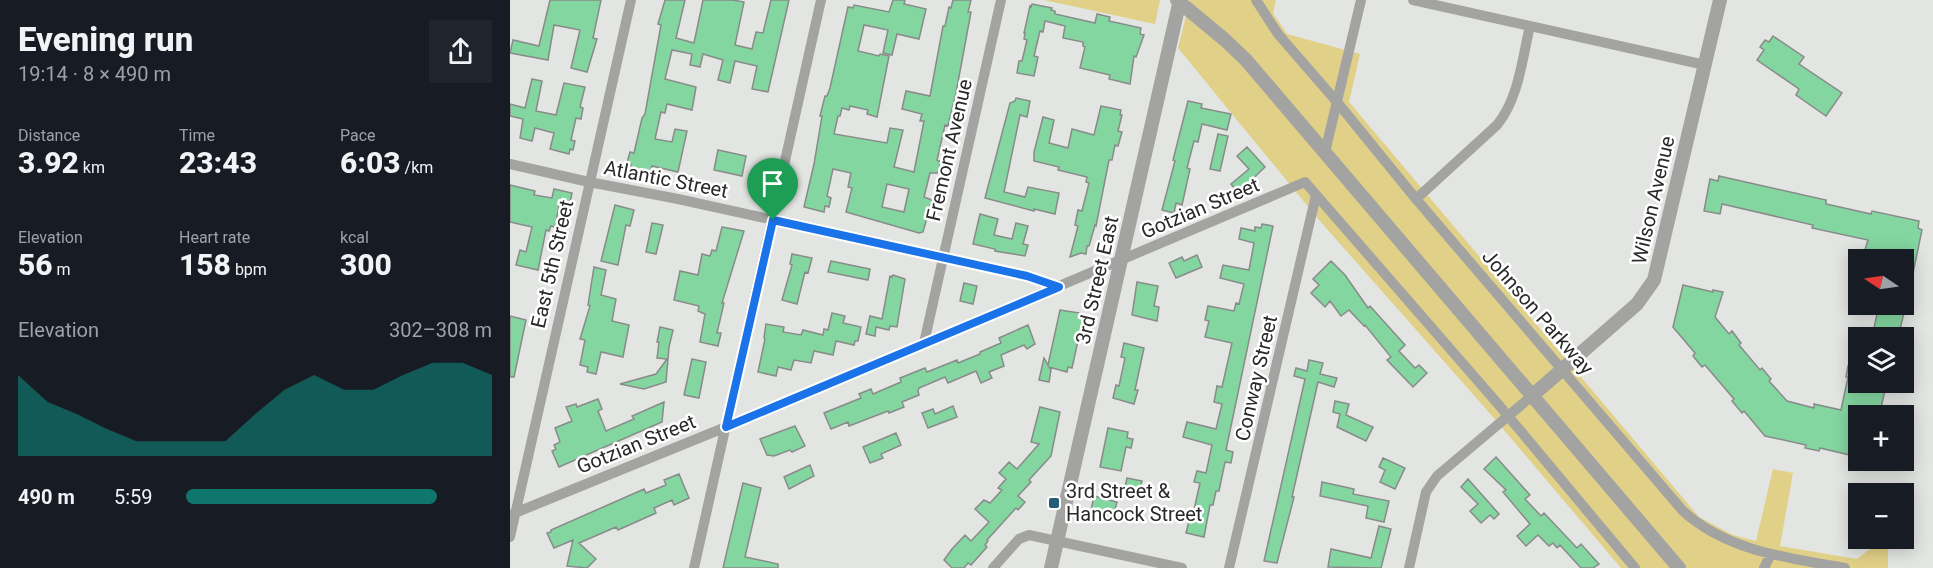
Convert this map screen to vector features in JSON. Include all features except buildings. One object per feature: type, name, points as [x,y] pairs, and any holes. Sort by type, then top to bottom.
[{"type":"street","name":"East 5th Street","points":[[510,537],[513,514],[631,0]]},
{"type":"street","points":[[693,568],[821,0]]},
{"type":"street","name":"Fremont Avenue","points":[[924,343],[1001,0]]},
{"type":"street","points":[[1179,0],[1246,60],[1679,568]]},
{"type":"street","name":"3rd Street East","points":[[1051,568],[1179,0]]},
{"type":"street","name":"Johnson Parkway","points":[[1256,0],[1278,34],[1683,511],[1698,524],[1725,540],[1772,554],[1845,568]]},
{"type":"street","points":[[1325,152],[1360,0]]},
{"type":"street","points":[[1413,0],[1705,65]]},
{"type":"street","name":"Wilson Avenue","points":[[1533,395],[1637,304],[1654,280],[1720,0]]},
{"type":"street","points":[[1416,199],[1505,116],[1514,92],[1530,26]]},
{"type":"street","name":"Atlantic Street","points":[[510,164],[944,257],[1027,276],[1059,287]]},
{"type":"street","name":"Gotzian Street","points":[[513,514],[726,427],[1305,182],[1316,195]]},
{"type":"street","points":[[1316,195],[1635,568]]},
{"type":"street","name":"Conway Street","points":[[1229,568],[1316,195]]},
{"type":"street","points":[[1409,568],[1426,492],[1437,476],[1533,395]]},
{"type":"street","points":[[993,568],[1024,536],[1182,568]]},
{"type":"street","points":[[1764,568],[1772,554]]},
{"type":"shaded area","points":[[1044,0],[1160,0],[1155,24]]},
{"type":"shaded area","points":[[1190,0],[1276,0],[1273,13],[1287,34],[1360,54],[1349,102],[1699,517],[1733,535],[1756,541],[1773,469],[1793,473],[1780,546],[1857,559],[1870,549],[1888,549],[1888,568],[1621,568],[1486,409],[1319,220],[1178,48]]},
{"type":"place","name":"3rd Street & Hancock Street","points":[[1054,503]]},
{"type":"route","points":[[773,220],[1027,276],[1059,287],[726,427],[773,220]]}]
